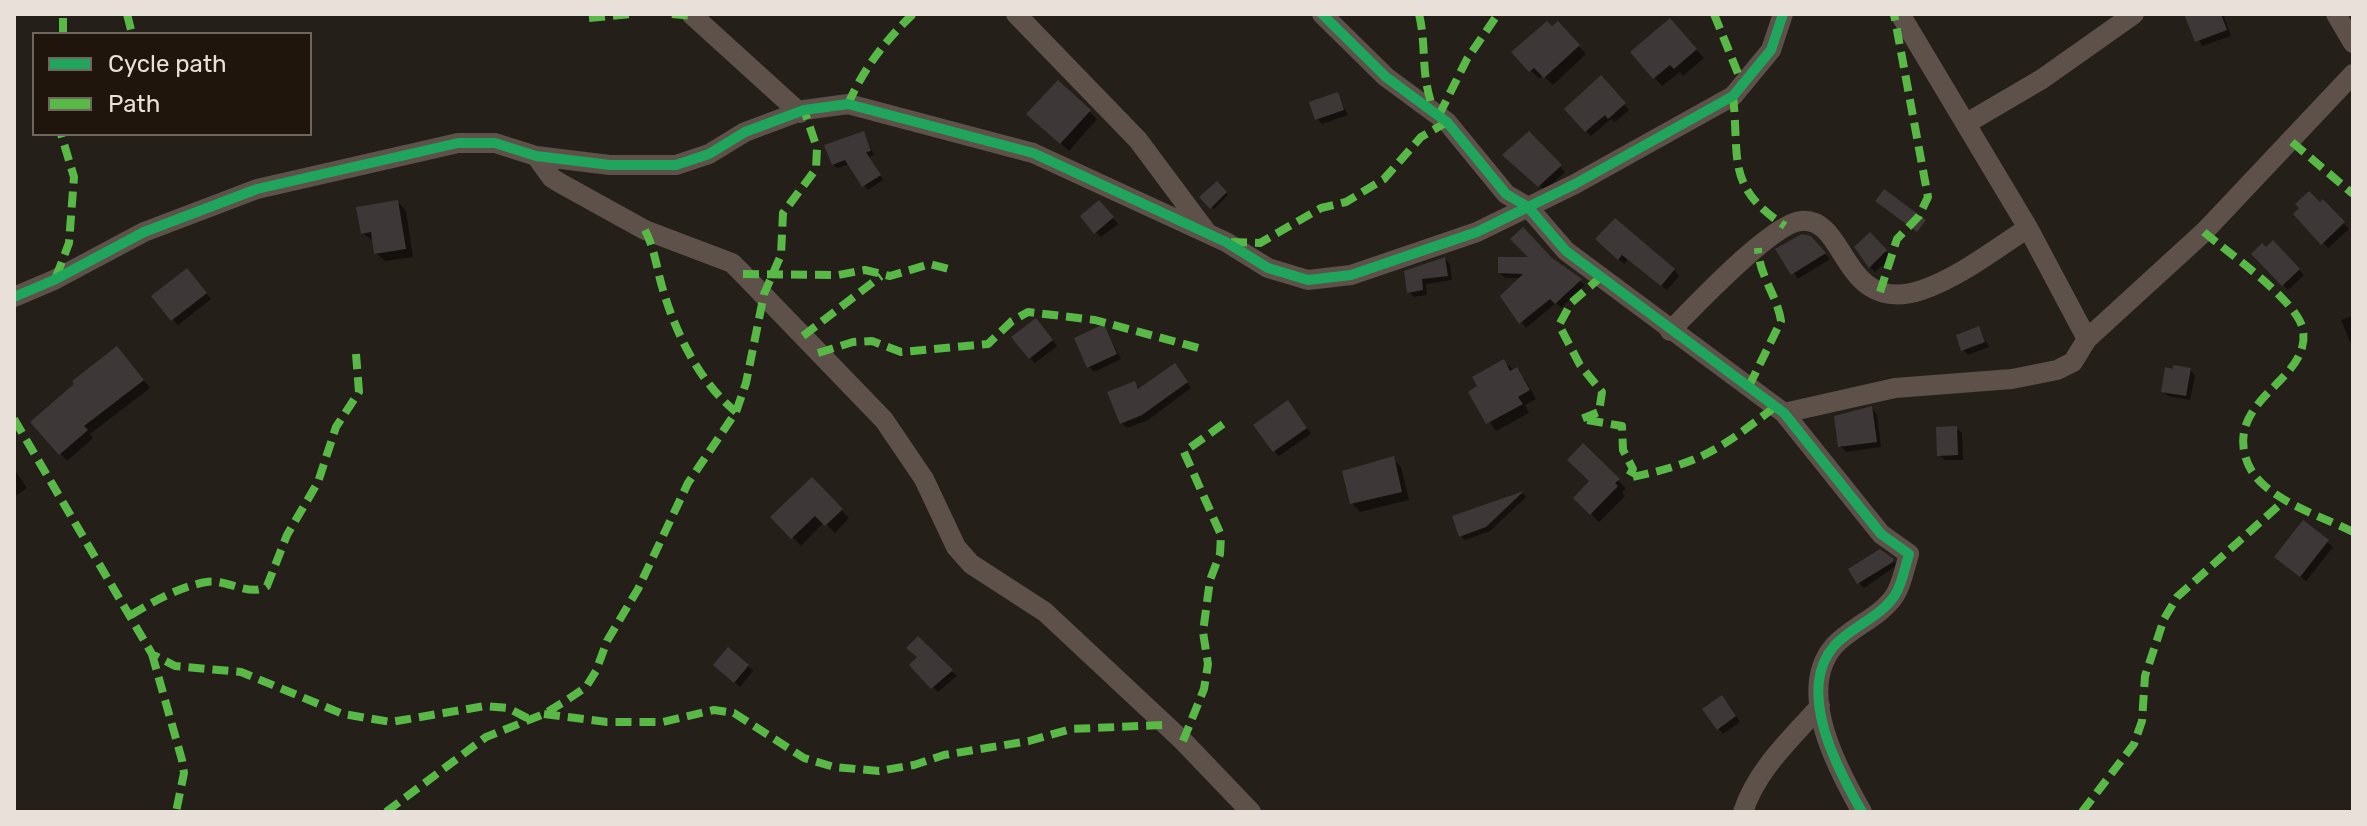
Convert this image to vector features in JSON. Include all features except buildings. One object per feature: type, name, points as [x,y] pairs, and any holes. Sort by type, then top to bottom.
[{"type":"street","points":[[691,14],[800,113]]},
{"type":"street","points":[[1016,14],[1138,140],[1206,232]]},
{"type":"street","points":[[14,297],[54,280],[144,232],[257,189],[458,143],[495,143],[536,156],[610,165],[676,165],[709,154],[745,132],[800,113],[848,104],[1033,153],[1206,232],[1268,268],[1308,280],[1351,275],[1477,232],[1733,96],[1771,50],[1783,14]]},
{"type":"street","points":[[1900,14],[2028,228],[2087,339]]},
{"type":"street","points":[[1967,123],[2042,79],[2134,14]]},
{"type":"street","points":[[2336,14],[2353,43]]},
{"type":"street","points":[[1331,16],[1386,77],[1447,122],[1506,194],[1528,207],[1566,251],[1784,413],[1881,534],[1909,554],[1895,596],[1847,633],[1823,663],[1820,706],[1832,756],[1862,812]]},
{"type":"street","points":[[1784,413],[1895,388],[2012,379],[2057,370],[2073,362],[2087,339],[2204,232],[2353,74]]},
{"type":"street","points":[[536,156],[552,178],[645,230],[732,263],[884,420],[924,479],[956,547],[971,564],[1045,612],[1183,741],[1251,812]]},
{"type":"street","points":[[1670,331],[1729,273],[1785,226],[1799,221],[1812,222],[1821,229],[1859,278],[1874,291],[1894,295],[1921,290],[1958,272],[2028,228]]},
{"type":"street","points":[[1743,812],[1753,785],[1768,764],[1820,706]]},
{"type":"marked path","points":[[63,14],[63,32]]},
{"type":"marked path","points":[[127,14],[132,32]]},
{"type":"marked path","points":[[589,18],[631,14]]},
{"type":"marked path","points":[[672,14],[692,16]]},
{"type":"marked path","points":[[848,104],[876,56],[913,14]]},
{"type":"marked path","points":[[1419,14],[1426,83],[1433,108]]},
{"type":"marked path","points":[[1439,115],[1467,59],[1498,14]]},
{"type":"marked path","points":[[1714,14],[1743,86]]},
{"type":"marked path","points":[[1880,292],[1897,239],[1919,216],[1928,197],[1894,14]]},
{"type":"marked path","points":[[1733,96],[1737,155],[1744,184],[1766,212],[1785,226]]},
{"type":"marked path","points":[[386,812],[486,737],[544,714],[567,700],[586,687],[596,671],[607,641],[638,589],[688,483],[736,412],[746,383],[764,294],[781,255],[783,213],[816,169],[817,148],[804,110]]},
{"type":"marked path","points":[[1231,242],[1260,243],[1321,208],[1346,202],[1384,179],[1421,137],[1447,122]]},
{"type":"marked path","points":[[56,277],[69,243],[74,177],[62,136]]},
{"type":"marked path","points":[[2292,142],[2353,194]]},
{"type":"marked path","points":[[645,230],[680,336],[710,385],[736,412]]},
{"type":"marked path","points":[[2204,232],[2276,292],[2289,305],[2303,330],[2302,347],[2296,361],[2250,416],[2244,432],[2244,451],[2249,466],[2275,494],[2353,532]]},
{"type":"marked path","points":[[1749,386],[1781,321],[1761,268],[1758,248]]},
{"type":"marked path","points":[[743,274],[838,275],[865,270],[890,276],[930,264],[949,269]]},
{"type":"marked path","points":[[803,336],[881,276]]},
{"type":"marked path","points":[[1602,276],[1571,303],[1559,325],[1580,365],[1602,392],[1599,412],[1581,419],[1622,426],[1623,450],[1633,469],[1628,478],[1673,467],[1707,453],[1776,406]]},
{"type":"marked path","points":[[818,353],[853,342],[872,341],[901,352],[988,344],[1012,321],[1028,312],[1095,320],[1199,348]]},
{"type":"marked path","points":[[131,615],[196,584],[213,582],[253,590],[267,586],[287,535],[318,482],[336,427],[359,392],[356,354]]},
{"type":"marked path","points":[[14,419],[152,654],[175,666],[241,672],[343,714],[391,722],[485,706],[508,708],[531,720]]},
{"type":"marked path","points":[[1183,741],[1204,689],[1208,664],[1203,632],[1210,580],[1220,554],[1221,535],[1184,452],[1226,422]]},
{"type":"marked path","points":[[2082,812],[2134,744],[2142,721],[2145,676],[2164,619],[2177,597],[2286,499]]},
{"type":"marked path","points":[[152,654],[184,773],[176,812]]},
{"type":"marked path","points":[[544,714],[607,722],[663,722],[714,710],[734,713],[804,758],[834,767],[879,771],[914,765],[944,755],[1029,741],[1071,729],[1163,725]]},
{"type":"cycle path","points":[[1322,14],[1386,77],[1447,122],[1506,194],[1528,207],[1566,251],[1784,413],[1881,534],[1909,554],[1895,595],[1882,610],[1834,646],[1823,664],[1819,685],[1819,707],[1824,730],[1842,775],[1862,812]]},
{"type":"cycle path","points":[[14,297],[54,280],[144,232],[257,189],[458,143],[495,143],[536,156],[610,165],[676,165],[709,154],[745,132],[804,110],[848,104],[1033,153],[1226,242],[1268,268],[1308,280],[1351,275],[1477,232],[1575,184],[1733,96],[1771,50],[1783,14]]}]
